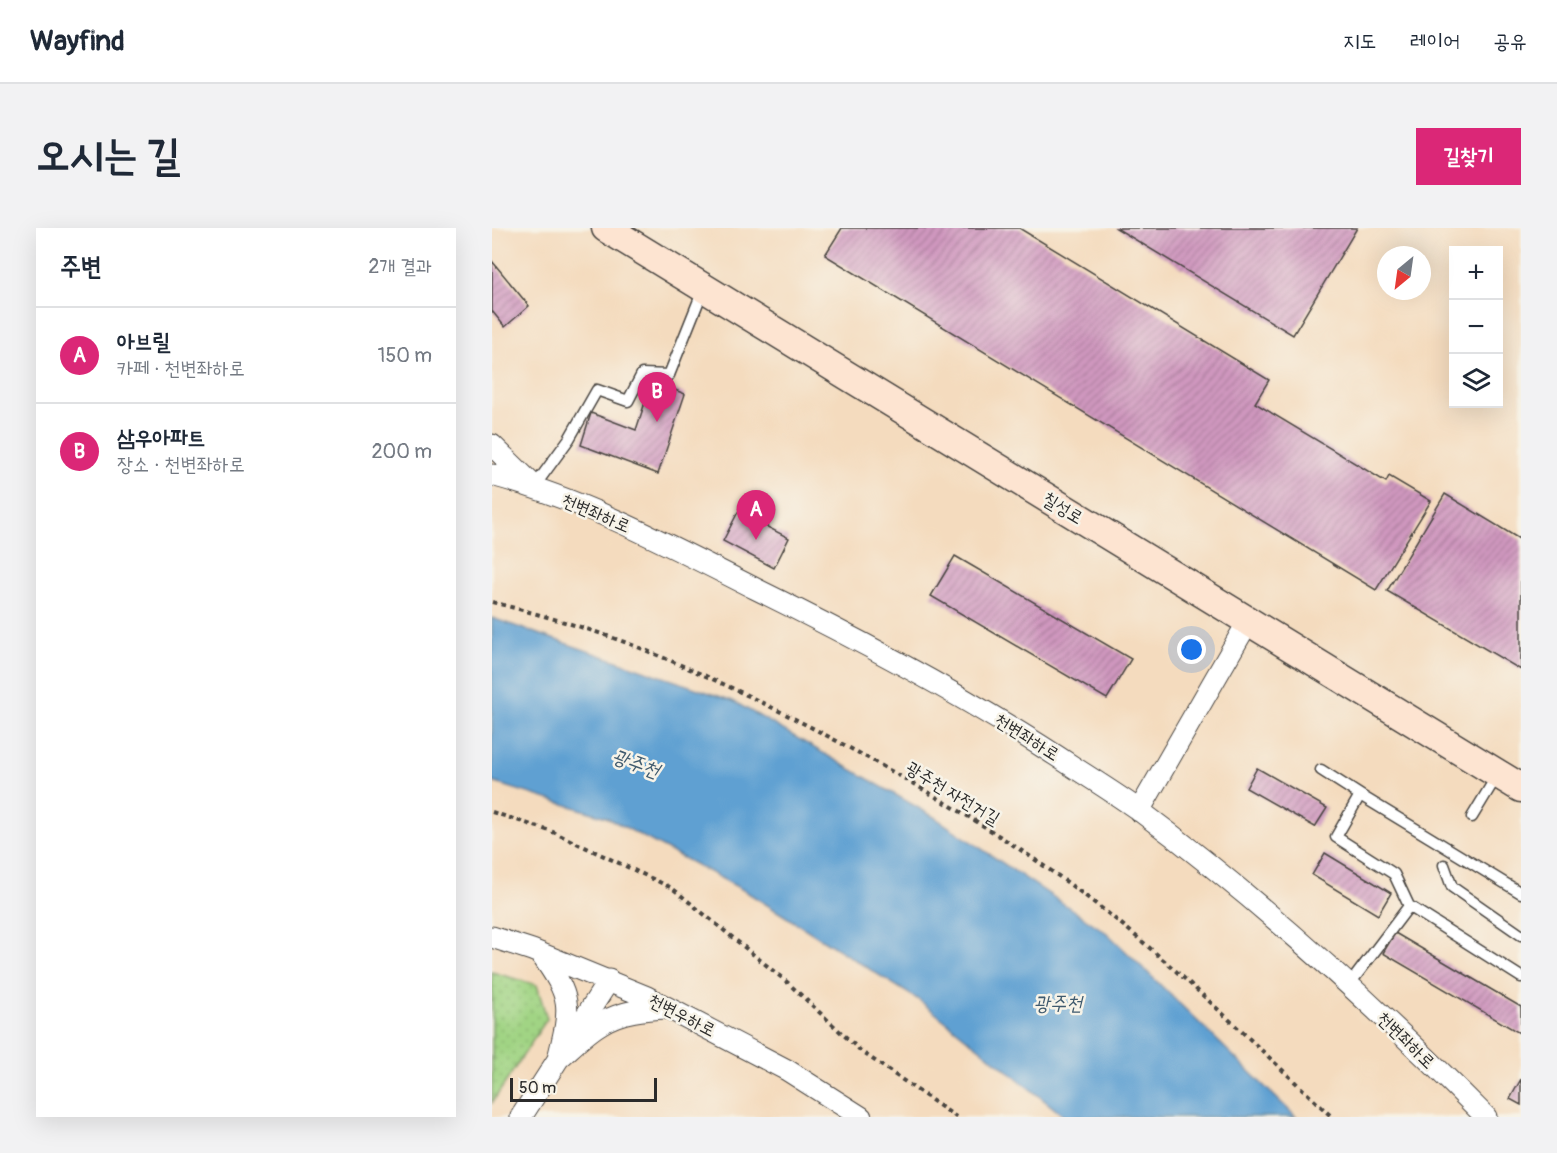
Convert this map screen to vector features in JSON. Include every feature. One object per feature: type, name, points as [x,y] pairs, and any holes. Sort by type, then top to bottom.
[{"type":"street","name":"칠성로","points":[[606,228],[1509,781]]},
{"type":"street","points":[[492,446],[534,487]]},
{"type":"street","name":"천변좌하로","points":[[492,476],[534,487],[631,528],[834,627],[1016,729],[1139,811],[1257,904],[1349,985],[1486,1117]]},
{"type":"street","points":[[1139,811],[1249,620]]},
{"type":"street","name":"천변우하로","points":[[492,937],[609,980],[668,1008],[787,1070],[861,1117]]},
{"type":"street","points":[[540,953],[564,990],[567,1007],[567,1023],[558,1059]]},
{"type":"street","points":[[521,1117],[609,980]]},
{"type":"street","points":[[558,1059],[602,1023],[628,1012],[668,1008]]},
{"type":"lane","points":[[534,487],[569,439],[597,390],[627,400],[642,374],[669,375],[704,287]]},
{"type":"lane","points":[[1321,770],[1521,893]]},
{"type":"lane","points":[[1472,817],[1509,781]]},
{"type":"lane","points":[[1360,795],[1336,837],[1394,874],[1409,906],[1521,977]]},
{"type":"lane","points":[[1444,865],[1452,887],[1521,935]]},
{"type":"lane","points":[[1349,985],[1409,906]]},
{"type":"path","name":"광주천 자전거길","points":[[492,602],[559,620],[639,648],[771,707],[861,754],[958,809],[1058,876],[1124,926],[1190,984],[1332,1117]]},
{"type":"path","points":[[492,812],[553,832],[672,888],[787,982],[862,1052],[956,1117]]},
{"type":"green space","points":[[492,972],[537,985],[547,1019],[492,1103]]},
{"type":"water","name":"광주천","points":[[492,618],[733,701],[934,817],[1107,933],[1296,1117],[1065,1117],[919,1000],[745,891],[606,817],[492,782]]},
{"type":"building","points":[[842,228],[1019,228],[1269,380],[1255,403],[1386,482],[1389,476],[1431,501],[1376,590],[825,255]]},
{"type":"building","points":[[1116,228],[1357,228],[1293,335]]},
{"type":"building","points":[[492,261],[529,306],[505,327],[492,311]]},
{"type":"building","points":[[652,381],[685,394],[658,474],[581,445],[591,413],[636,430]]},
{"type":"building","points":[[1445,494],[1521,540],[1521,670],[1387,591]]},
{"type":"building","points":[[738,512],[789,538],[774,568],[723,541]]},
{"type":"building","points":[[955,556],[1131,659],[1107,699],[931,596]]},
{"type":"building","points":[[1257,768],[1327,808],[1315,827],[1246,788]]},
{"type":"building","points":[[1325,853],[1391,893],[1378,915],[1312,875]]},
{"type":"building","points":[[1395,933],[1521,1007],[1521,1034],[1383,953]]},
{"type":"building","points":[[1521,1079],[1521,1105],[1510,1099]]},
{"type":"place","name":"삼우아파트","points":[[657,422]]},
{"type":"place","name":"아브릴","points":[[756,540]]}]
